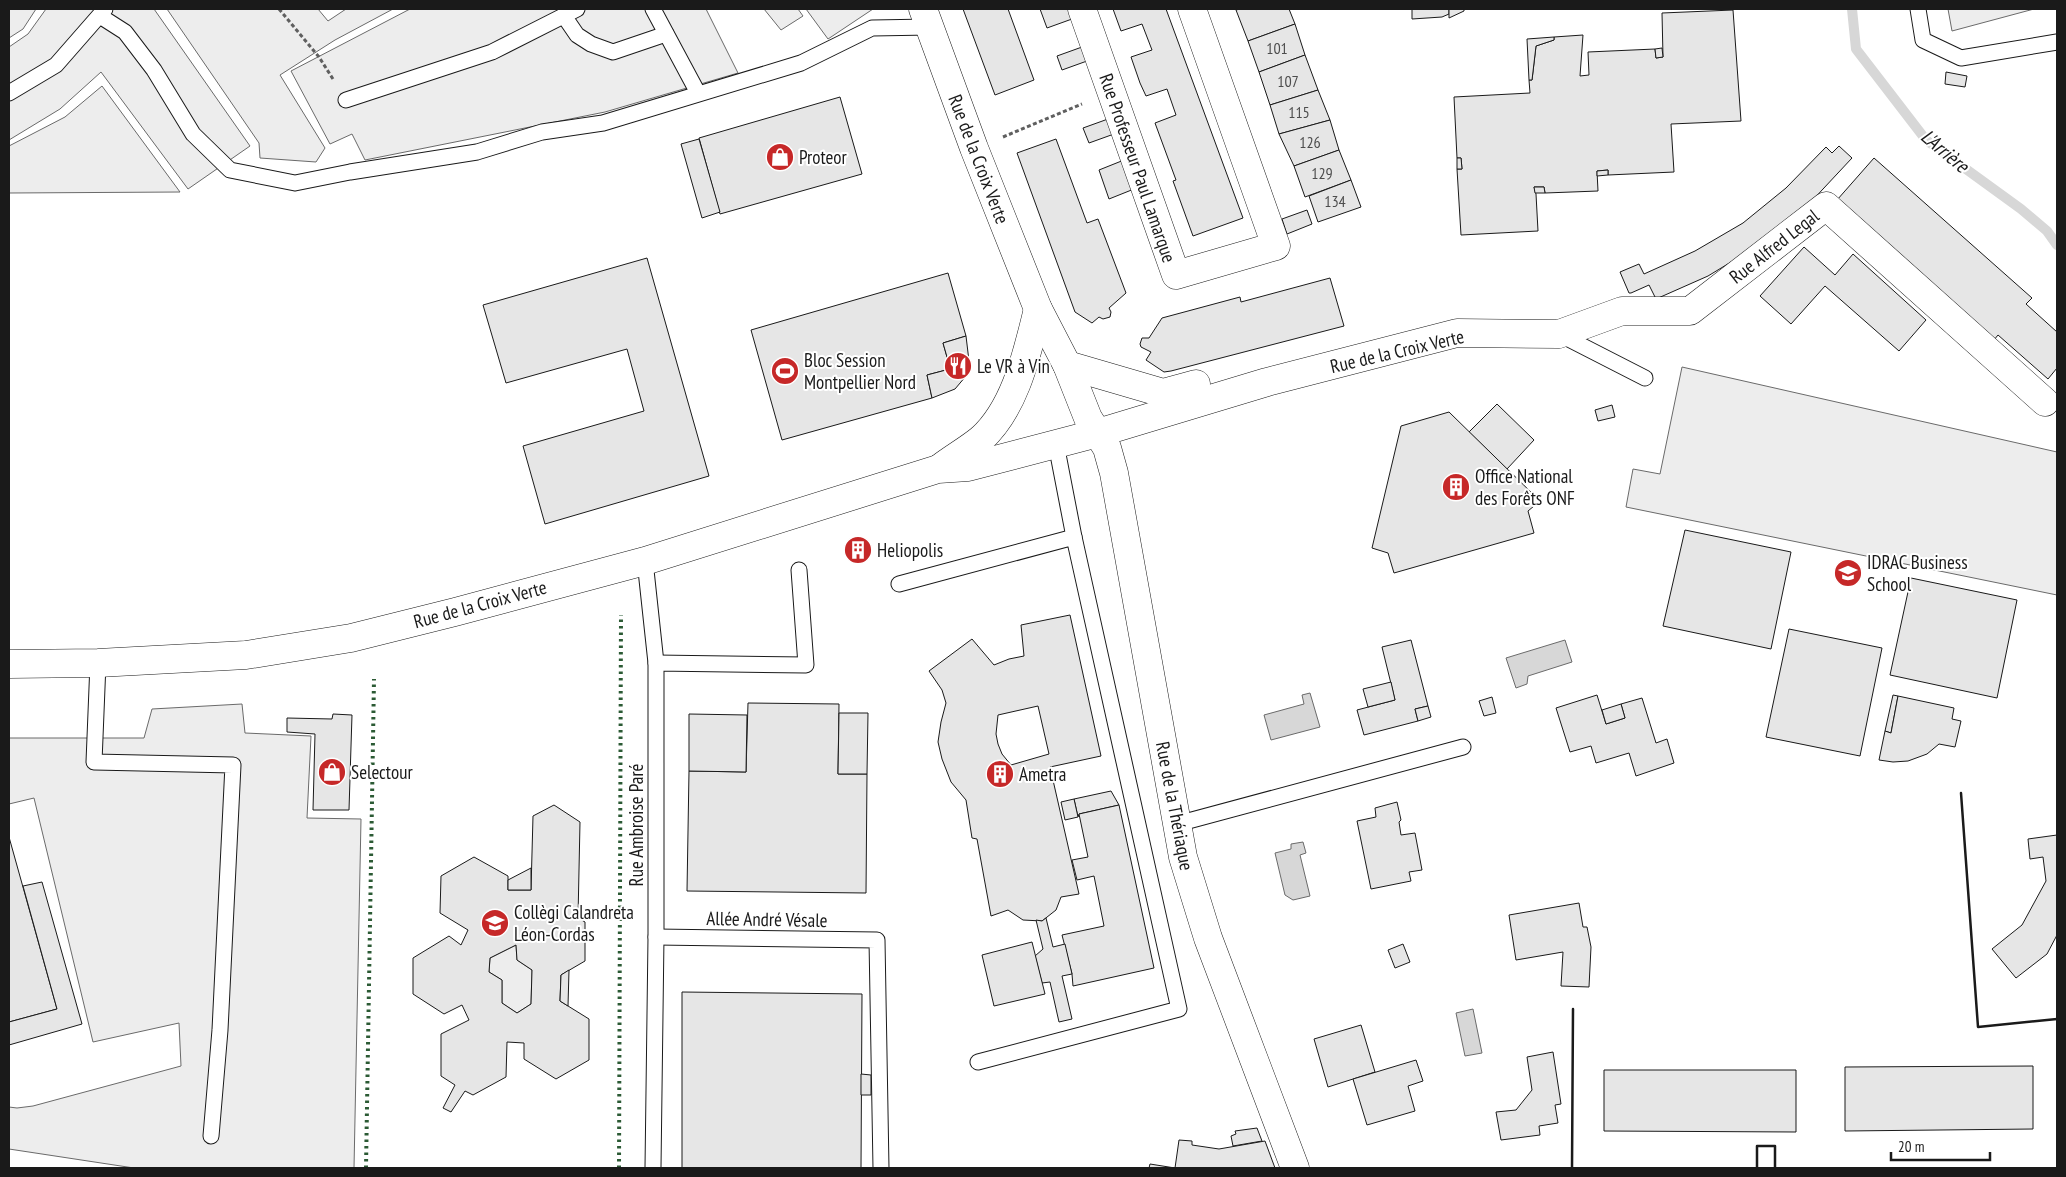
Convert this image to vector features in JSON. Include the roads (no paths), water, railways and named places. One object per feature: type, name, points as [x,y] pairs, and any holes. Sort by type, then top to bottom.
[{"type":"street","name":"Rue Professeur Paul Lamarque","points":[[1082,9],[1176,275],[1276,246],[1192,9]]},
{"type":"street","name":"Rue de la Croix Verte","points":[[926,18],[974,148],[1038,309],[1066,365],[1088,418],[1098,433]]},
{"type":"street","name":"Rue Alfred Legal","points":[[1560,334],[1622,311],[1690,311],[1826,206],[2045,402]]},
{"type":"street","name":"Rue de la Croix Verte","points":[[938,469],[981,439],[1002,412],[1017,381],[1038,309]]},
{"type":"street","name":"Rue de la Croix Verte","points":[[9,664],[98,663],[246,655],[351,638],[465,610],[645,561],[938,469],[968,467],[1098,433],[1267,382],[1457,334],[1560,334]]},
{"type":"street","name":"Rue de la Croix Verte","points":[[1066,365],[1163,393],[1208,381],[1267,382]]},
{"type":"street","name":"Rue de la Thériaque","points":[[1098,433],[1107,448],[1114,473],[1182,857],[1208,938],[1295,1168]]},
{"type":"lane","points":[[653,9],[698,93]]},
{"type":"lane","points":[[1918,9],[1923,40],[1961,58],[2057,42]]},
{"type":"lane","points":[[9,93],[56,65],[103,12],[125,32],[154,70],[193,134],[230,170],[295,183],[350,172],[477,152],[542,132],[603,123],[800,63],[837,47],[872,28],[926,18]]},
{"type":"lane","points":[[346,100],[492,52],[571,12],[577,35],[591,44],[613,52],[666,34]]},
{"type":"lane","points":[[1560,334],[1644,378]]},
{"type":"lane","points":[[978,1062],[1179,1009],[1074,537],[1056,444]]},
{"type":"lane","points":[[899,584],[1074,537]]},
{"type":"lane","name":"Rue Ambroise Paré","points":[[645,561],[656,662],[656,937],[653,1168]]},
{"type":"lane","points":[[656,662],[806,665],[799,570]]},
{"type":"lane","points":[[98,663],[94,762],[234,765],[220,1030],[211,1136]]},
{"type":"lane","points":[[1177,824],[1463,747]]},
{"type":"lane","name":"Allée André Vésale","points":[[656,937],[877,940],[881,1168]]},
{"type":"waterway","name":"L'Arrière","points":[[1852,9],[1856,49],[1926,140],[2021,209],[2047,231],[2057,245]]},
{"type":"place","name":"Proteor","points":[[780,157]]},
{"type":"place","name":"Le VR à Vin","points":[[958,366]]},
{"type":"place","name":"Bloc Session Montpellier Nord","points":[[785,371]]},
{"type":"place","name":"Office National des Forêts ONF","points":[[1456,487]]},
{"type":"place","name":"Heliopolis","points":[[858,550]]},
{"type":"place","name":"IDRAC Business School","points":[[1848,573]]},
{"type":"place","name":"Selectour","points":[[332,772]]},
{"type":"place","name":"Ametra","points":[[1000,774]]},
{"type":"place","name":"Collègi Calandreta Léon-Cordas","points":[[495,923]]}]
